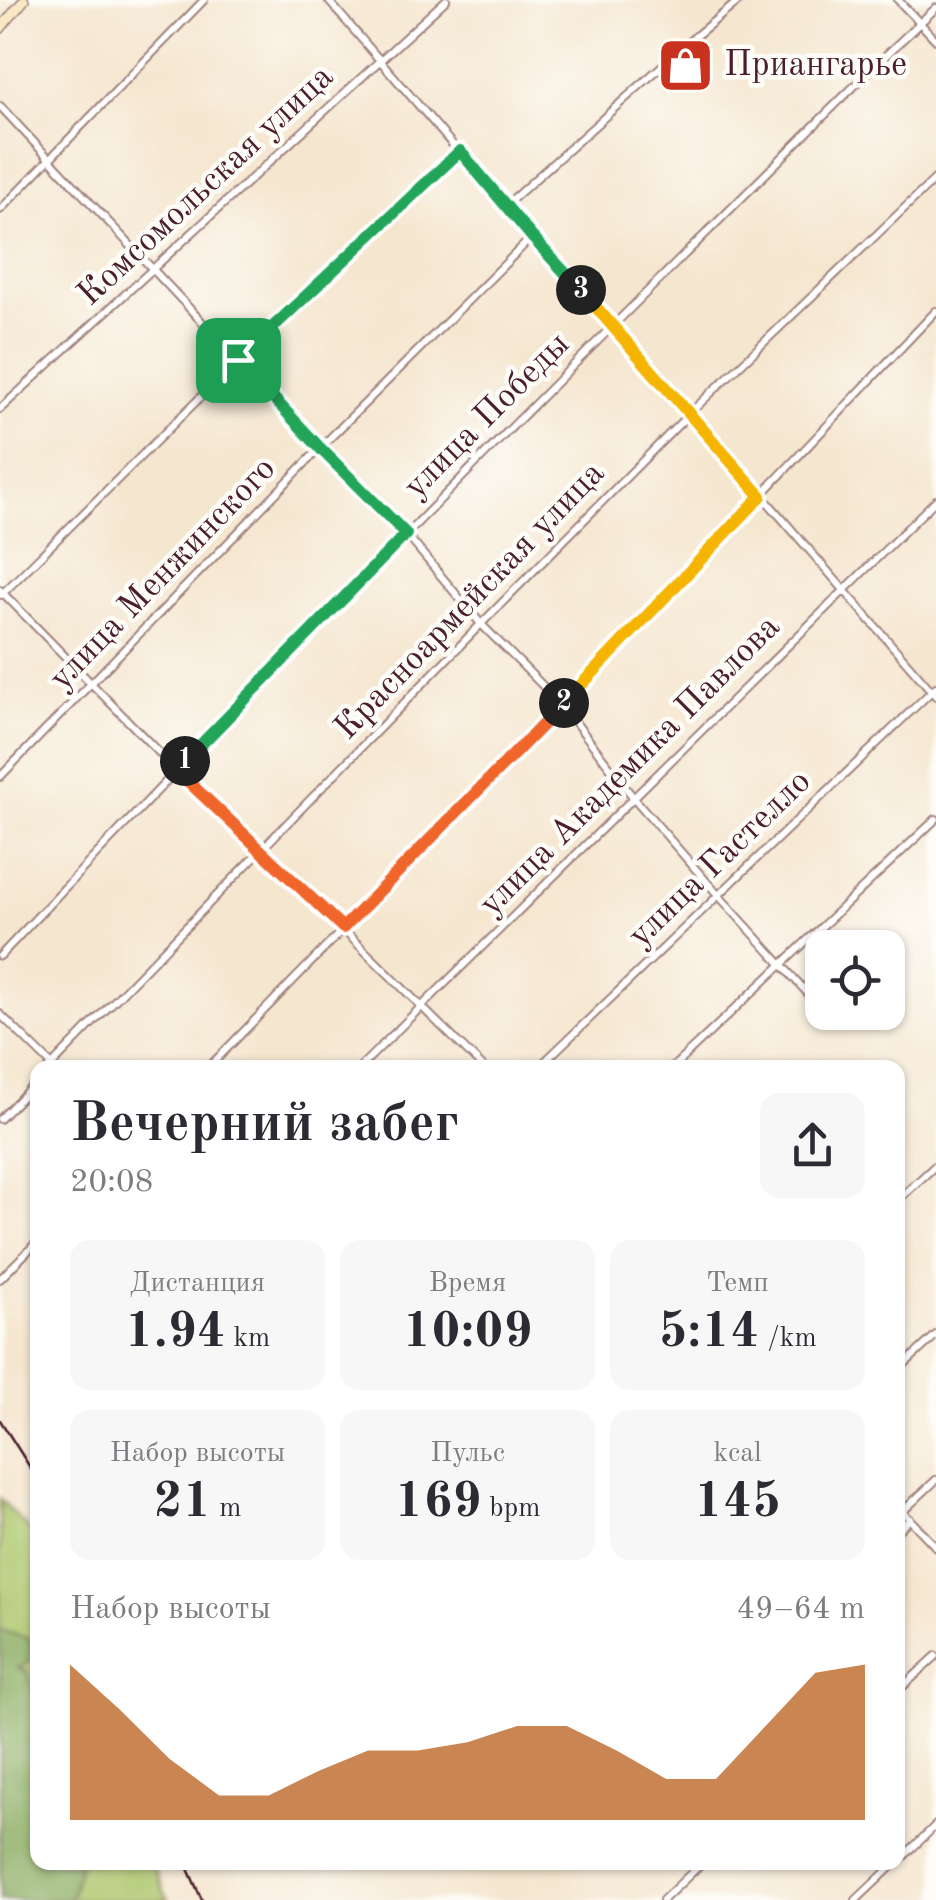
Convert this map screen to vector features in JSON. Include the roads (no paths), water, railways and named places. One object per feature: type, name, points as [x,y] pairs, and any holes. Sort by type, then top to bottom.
[{"type":"main road","points":[[0,29],[24,0]]},
{"type":"street","points":[[0,210],[204,0]]},
{"type":"street","points":[[328,0],[934,691]]},
{"type":"street","name":"Комсомольская улица","points":[[0,409],[446,0]]},
{"type":"street","points":[[505,206],[740,0]]},
{"type":"street","points":[[898,0],[936,40]]},
{"type":"street","name":"улица Победы","points":[[0,956],[406,534],[936,8]]},
{"type":"street","points":[[0,106],[320,448],[406,534],[481,624],[562,705],[633,797],[805,990]]},
{"type":"street","points":[[460,151],[238,360],[1,593],[176,770],[476,1060]]},
{"type":"street","name":"Красноармейская улица","points":[[59,1060],[689,414],[936,178]]},
{"type":"street","name":"улица Менжинского","points":[[0,777],[532,237]]},
{"type":"street","points":[[216,1060],[562,705],[936,310]]},
{"type":"street","name":"улица Академика Павлова","points":[[368,1060],[936,500]]},
{"type":"street","name":"улица Гастелло","points":[[546,1060],[934,691]]},
{"type":"street","points":[[680,1060],[936,819]]},
{"type":"street","points":[[0,1014],[45,1060]]},
{"type":"street","points":[[0,1120],[30,1088]]},
{"type":"street","points":[[905,1194],[936,1165]]},
{"type":"street","points":[[0,1278],[30,1249]]},
{"type":"street","points":[[905,1364],[936,1335]]},
{"type":"street","points":[[905,1506],[936,1480]]},
{"type":"street","points":[[905,1514],[936,1547]]},
{"type":"street","points":[[905,1524],[910,1519]]},
{"type":"street","points":[[905,1685],[936,1656]]},
{"type":"street","points":[[905,1854],[936,1825]]},
{"type":"street","points":[[663,1900],[694,1870]]},
{"type":"street","points":[[856,1900],[888,1870]]},
{"type":"railway","points":[[0,1420],[30,1467]]},
{"type":"railway","points":[[189,1870],[202,1900]]},
{"type":"place","name":"Приангарье","points":[[685,65]]}]
